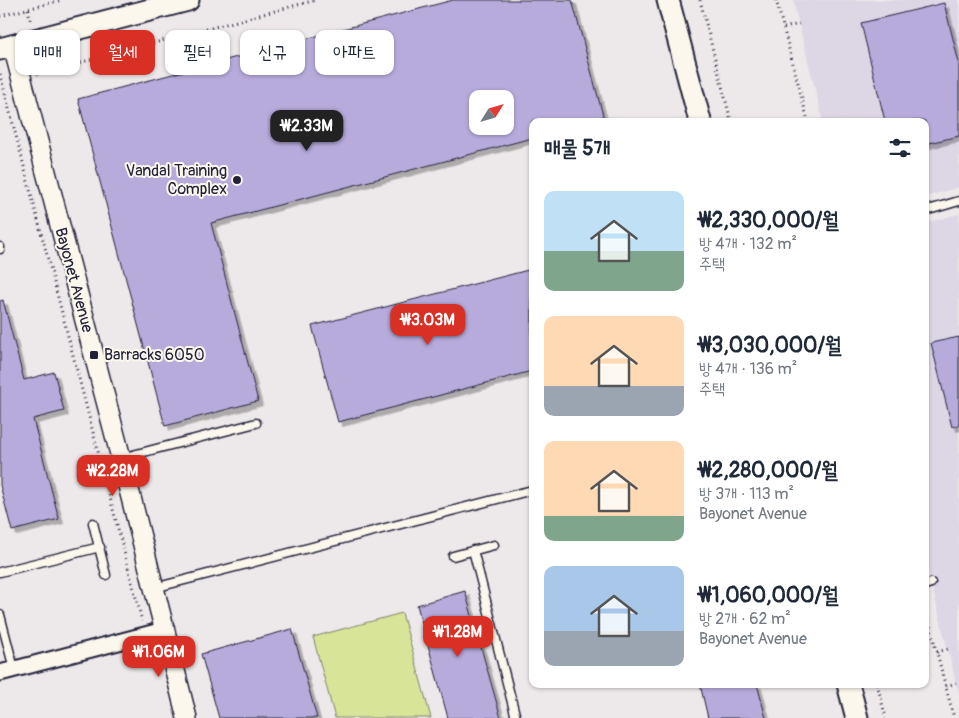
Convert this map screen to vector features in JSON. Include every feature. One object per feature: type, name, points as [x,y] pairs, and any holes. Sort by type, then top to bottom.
[{"type":"main road","points":[[6,48],[188,0]]},
{"type":"main road","points":[[668,0],[699,118]]},
{"type":"main road","points":[[849,688],[857,718]]},
{"type":"street","name":"Bayonet Avenue","points":[[6,48],[21,78],[187,718]]},
{"type":"street","points":[[7,671],[164,630]]},
{"type":"lane","points":[[929,210],[959,201]]},
{"type":"lane","points":[[121,458],[256,423]]},
{"type":"lane","points":[[154,588],[529,491]]},
{"type":"lane","points":[[93,523],[106,575]]},
{"type":"lane","points":[[453,556],[494,545]]},
{"type":"lane","points":[[0,572],[100,547]]},
{"type":"lane","points":[[473,550],[516,718]]},
{"type":"lane","points":[[0,615],[7,671]]},
{"type":"path","points":[[0,16],[62,0]]},
{"type":"path","points":[[0,83],[316,0]]},
{"type":"path","points":[[700,0],[731,118]]},
{"type":"path","points":[[776,0],[807,118]]},
{"type":"path","points":[[784,28],[799,24]]},
{"type":"path","points":[[929,622],[954,718]]},
{"type":"path","points":[[937,652],[948,649]]},
{"type":"path","points":[[946,686],[956,683]]},
{"type":"path","points":[[879,688],[886,718]]},
{"type":"shaded area","points":[[793,0],[959,0],[959,187],[929,196],[929,118],[822,118]]},
{"type":"shaded area","points":[[959,214],[959,694],[929,575],[929,222]]},
{"type":"green space","points":[[402,613],[431,718],[335,718],[313,637]]},
{"type":"building","name":"Vandal Training Complex","points":[[453,0],[572,0],[604,118],[529,118],[529,139],[211,223],[258,401],[165,426],[78,99],[169,75],[230,75],[230,59],[240,56],[240,75],[305,75],[305,39],[315,36],[315,75],[394,75],[394,30],[339,30]]},
{"type":"building","points":[[944,3],[959,63],[959,136],[929,143],[929,118],[884,118],[861,23]]},
{"type":"building","points":[[529,270],[529,372],[338,422],[312,326]]},
{"type":"building","points":[[3,300],[24,380],[54,372],[64,411],[33,419],[59,519],[12,531],[0,485],[0,301]]},
{"type":"building","points":[[959,337],[959,425],[952,427],[931,343]]},
{"type":"building","points":[[465,591],[501,718],[448,718],[417,605]]},
{"type":"building","points":[[292,629],[317,718],[219,718],[201,654]]},
{"type":"building","points":[[701,688],[758,688],[766,718],[708,718]]},
{"type":"place","name":"Vandal Training Complex","points":[[237,180]]},
{"type":"place","name":"Barracks 6050","points":[[94,355]]}]
